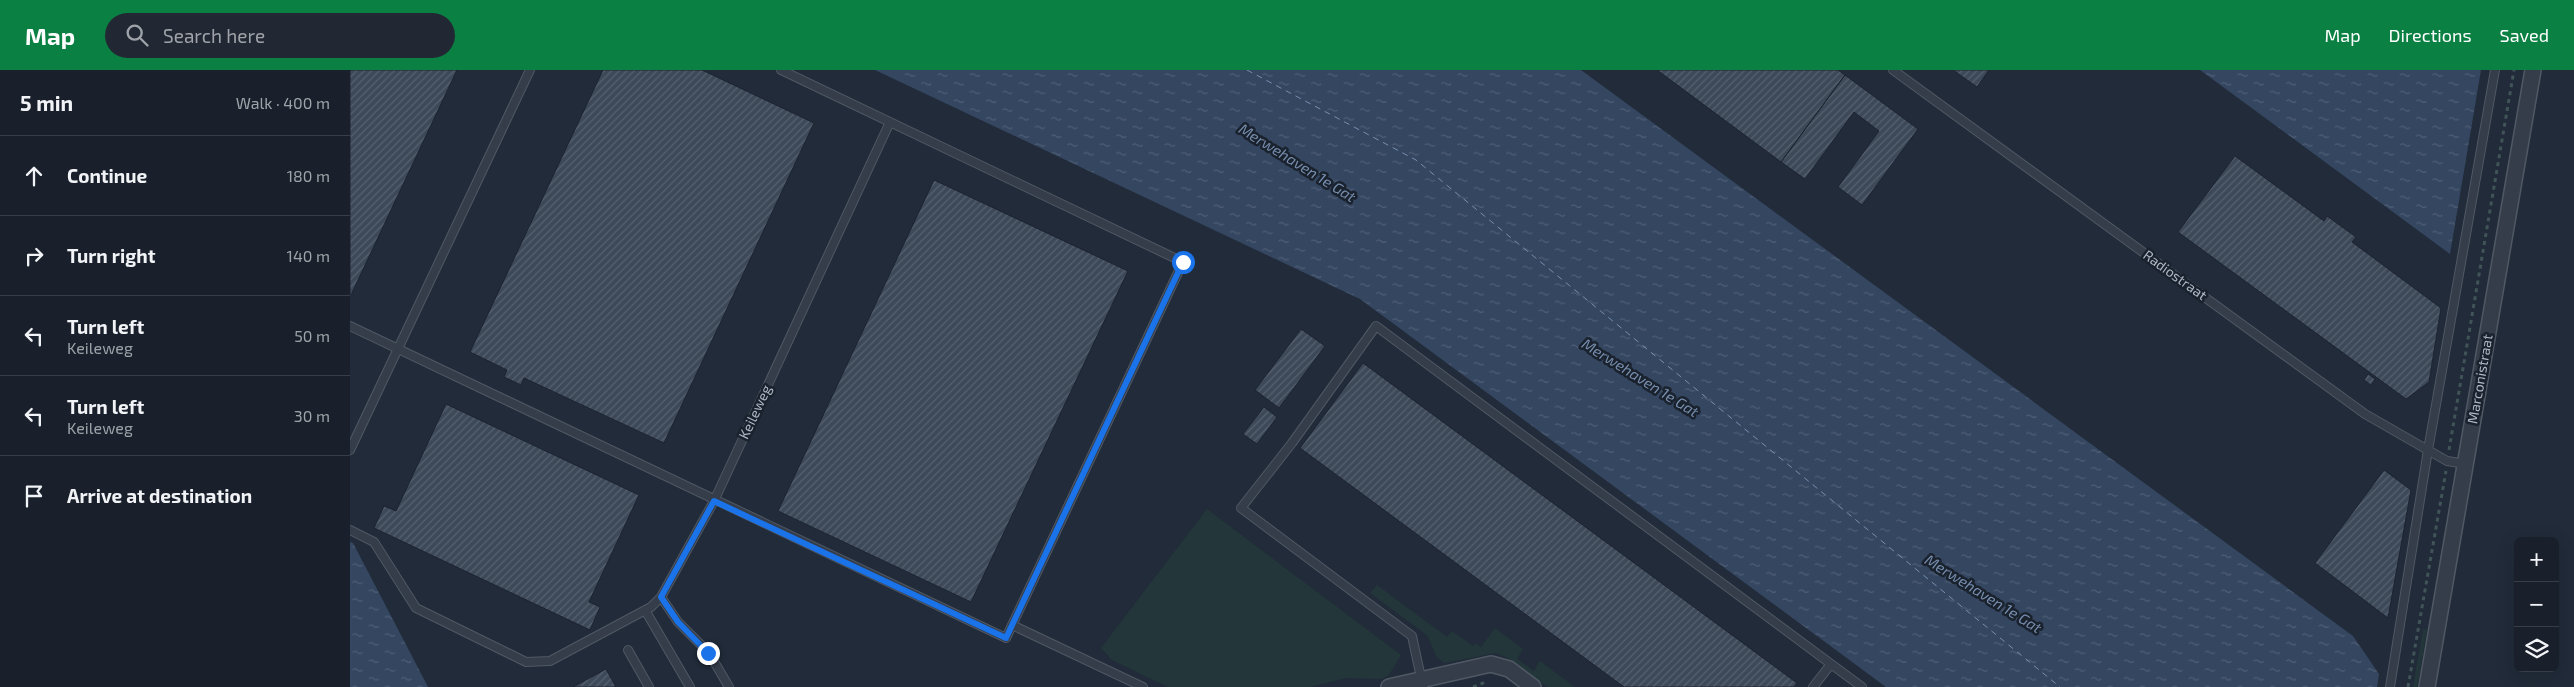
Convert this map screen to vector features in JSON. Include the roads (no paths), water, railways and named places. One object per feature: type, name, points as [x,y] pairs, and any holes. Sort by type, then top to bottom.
[{"type":"street","name":"Marconistraat","points":[[2427,687],[2533,70]]},
{"type":"street","points":[[1389,687],[1423,683],[1491,664],[1509,670],[1533,687]]},
{"type":"lane","points":[[350,450],[530,70]]},
{"type":"lane","points":[[350,326],[714,501],[1006,638],[1183,262],[781,70]]},
{"type":"lane","name":"Radiostraat","points":[[1893,70],[2365,414],[2447,461],[2466,464]]},
{"type":"lane","points":[[2390,687],[2428,450],[2495,70]]},
{"type":"lane","name":"Keileweg","points":[[661,597],[714,501],[890,122]]},
{"type":"lane","points":[[1423,683],[1412,636],[1241,508],[1292,443],[1376,326],[1862,687]]},
{"type":"lane","points":[[350,530],[374,542],[416,608],[526,662],[550,661],[645,610],[661,597],[678,622],[708,653],[729,687]]},
{"type":"lane","points":[[645,610],[690,687]]},
{"type":"lane","points":[[1012,625],[1143,687]]},
{"type":"lane","points":[[628,650],[649,687]]},
{"type":"lane","points":[[1813,687],[1831,664]]},
{"type":"water","name":"Merwehaven 1e Gat","points":[[875,70],[1581,70],[2353,636],[2379,674],[2377,687],[1886,687],[1360,299]]},
{"type":"water","points":[[2200,70],[2481,70],[2450,254]]},
{"type":"water","points":[[350,542],[353,543],[428,687],[350,687]]}]
